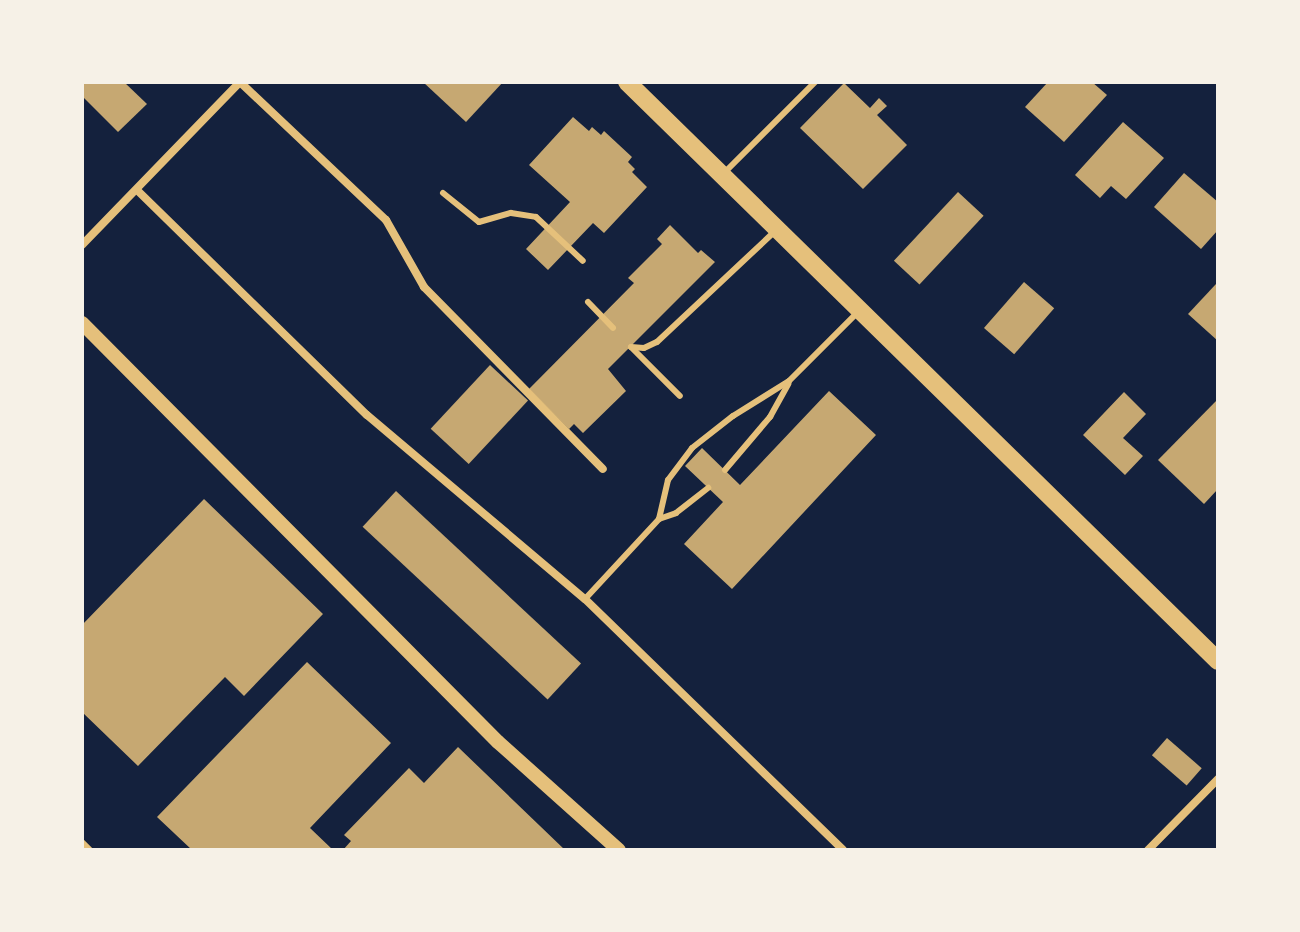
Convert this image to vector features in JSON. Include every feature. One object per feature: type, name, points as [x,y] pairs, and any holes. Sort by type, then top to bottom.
[{"type":"main road","points":[[627,82],[1218,661]]},
{"type":"street","points":[[82,245],[138,191],[240,82],[386,220],[424,287],[603,469]]},
{"type":"street","points":[[138,191],[367,415],[585,599],[843,850]]},
{"type":"street","points":[[82,323],[498,742],[619,850]]},
{"type":"street","points":[[1148,850],[1218,779]]},
{"type":"lane","points":[[721,176],[815,82]]},
{"type":"lane","points":[[443,193],[479,222],[511,213],[536,217],[583,261]]},
{"type":"lane","points":[[680,396],[631,347],[644,348],[657,342],[776,229]]},
{"type":"lane","points":[[588,302],[613,328]]},
{"type":"lane","points":[[659,519],[668,480],[692,448],[733,416],[789,381],[859,310]]},
{"type":"lane","points":[[725,470],[770,417],[789,381]]},
{"type":"lane","points":[[585,599],[659,519],[676,513],[708,488]]},
{"type":"lane","points":[[82,842],[90,850]]},
{"type":"building","points":[[82,82],[124,82],[147,104],[118,132],[82,96]]},
{"type":"building","points":[[423,82],[503,82],[466,122]]},
{"type":"building","points":[[1048,82],[1092,82],[1107,95],[1064,142],[1025,107]]},
{"type":"building","points":[[844,83],[870,108],[879,98],[887,106],[877,115],[907,145],[863,189],[800,128]]},
{"type":"building","points":[[573,117],[589,131],[592,127],[601,135],[604,131],[632,157],[628,162],[635,169],[632,172],[647,187],[604,233],[593,223],[548,270],[526,249],[570,202],[529,165]]},
{"type":"building","points":[[1123,122],[1164,158],[1126,199],[1111,186],[1100,198],[1075,175]]},
{"type":"building","points":[[1184,173],[1218,202],[1218,230],[1201,249],[1154,207]]},
{"type":"building","points":[[958,192],[984,216],[919,285],[894,261]]},
{"type":"building","points":[[670,225],[698,253],[701,250],[715,262],[608,369],[626,391],[583,433],[574,424],[569,429],[529,389],[634,283],[628,278],[662,244],[657,239]]},
{"type":"building","points":[[1024,282],[1054,308],[1014,354],[984,328]]},
{"type":"building","points":[[1216,284],[1218,286],[1218,341],[1188,314]]},
{"type":"building","points":[[490,365],[528,400],[469,464],[431,429]]},
{"type":"building","points":[[829,391],[876,435],[732,589],[684,544],[723,502],[685,466],[702,448],[740,485]]},
{"type":"building","points":[[1124,392],[1146,414],[1123,438],[1143,456],[1125,475],[1083,435]]},
{"type":"building","points":[[1218,399],[1218,489],[1204,504],[1158,460]]},
{"type":"building","points":[[396,491],[581,664],[548,699],[363,527]]},
{"type":"building","points":[[204,499],[323,614],[244,696],[225,677],[138,766],[82,712],[82,625]]},
{"type":"building","points":[[307,662],[391,743],[310,828],[333,850],[192,850],[157,817]]},
{"type":"building","points":[[1167,738],[1202,768],[1187,786],[1152,755]]},
{"type":"building","points":[[458,747],[565,850],[343,850],[351,841],[344,835],[409,768],[424,783]]}]
